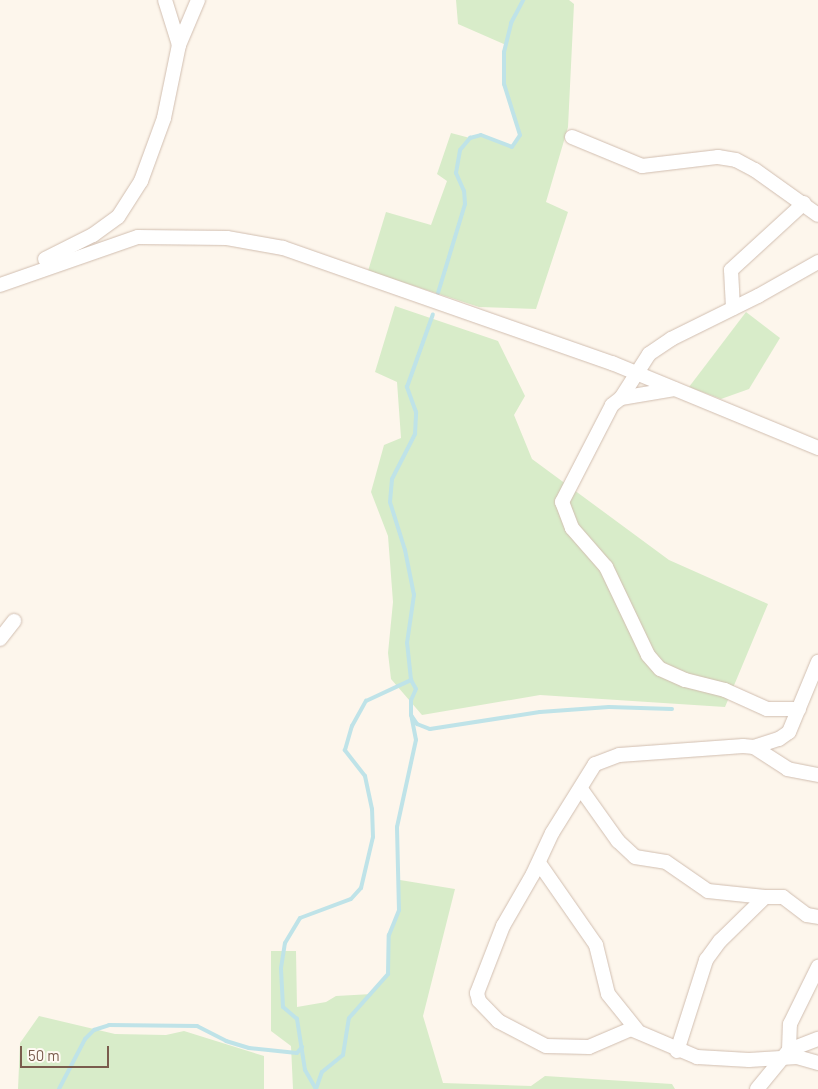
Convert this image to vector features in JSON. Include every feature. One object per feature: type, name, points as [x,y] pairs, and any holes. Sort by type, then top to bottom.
[{"type":"street","points":[[165,0],[179,45]]},
{"type":"street","points":[[6,282],[94,236],[123,213],[141,180],[164,118],[179,45],[198,0]]},
{"type":"street","points":[[572,137],[642,166],[729,158],[755,170],[804,203],[818,215]]},
{"type":"street","points":[[733,308],[731,270],[804,203]]},
{"type":"street","points":[[6,282],[138,237],[174,235],[227,238],[282,248],[638,374],[818,448]]},
{"type":"street","points":[[622,398],[649,354],[671,339],[818,262]]},
{"type":"street","points":[[674,389],[622,398],[612,404],[579,472],[562,499],[569,524],[606,567],[648,655],[660,669],[685,680],[725,690],[767,709],[799,709]]},
{"type":"street","points":[[0,622],[14,621],[0,639]]},
{"type":"street","points":[[637,1030],[622,1031],[589,1047],[546,1046],[506,1026],[479,1001],[480,981],[503,926],[539,863],[552,833],[595,764],[604,759],[705,747],[754,747],[784,736],[799,709],[818,662]]},
{"type":"street","points":[[754,747],[781,766],[818,775]]},
{"type":"street","points":[[581,789],[618,841],[635,857],[666,862],[708,891],[783,897],[807,915],[818,917]]},
{"type":"street","points":[[539,863],[596,945],[608,994],[637,1030],[677,1051],[715,1059],[788,1054],[818,1063]]},
{"type":"street","points":[[677,1051],[706,960],[765,897]]},
{"type":"street","points":[[788,1054],[790,1024],[818,967]]},
{"type":"street","points":[[757,1089],[788,1054],[818,1039]]},
{"type":"green space","points":[[456,0],[569,0],[574,4],[568,127],[546,202],[568,212],[536,309],[479,307],[368,271],[386,212],[431,225],[447,181],[437,174],[451,133],[470,138],[481,135],[511,147],[520,135],[504,84],[506,45],[458,24]]},
{"type":"green space","points":[[395,306],[498,341],[525,396],[514,415],[532,459],[669,560],[768,604],[725,707],[540,695],[422,715],[391,679],[388,653],[393,602],[388,536],[371,492],[384,445],[401,438],[397,382],[375,372]]},
{"type":"green space","points":[[746,312],[780,338],[749,389],[721,399],[689,387]]},
{"type":"green space","points":[[400,880],[455,889],[423,1016],[443,1083],[531,1086],[545,1076],[672,1084],[675,1089],[293,1089],[291,1046],[271,1031],[271,951],[296,951],[297,1007],[326,1002],[336,996],[372,994],[388,974],[389,935],[399,910]]},
{"type":"green space","points":[[39,1016],[115,1034],[166,1035],[184,1031],[264,1056],[264,1089],[18,1089],[20,1043]]},
{"type":"waterway","points":[[438,293],[465,204],[464,191],[456,173],[460,150],[470,138],[481,135],[512,147],[520,135],[504,84],[504,52],[511,23],[523,0]]},
{"type":"waterway","points":[[316,1089],[305,1070],[297,1019],[283,1007],[281,968],[285,943],[300,918],[351,899],[361,888],[373,837],[372,809],[365,776],[345,750],[352,726],[366,701],[411,680],[407,643],[414,595],[405,550],[390,502],[392,479],[415,434],[416,412],[407,387],[433,314]]},
{"type":"waterway","points":[[411,680],[416,689],[411,700],[411,715],[417,724],[430,729],[540,712],[609,707],[672,709]]},
{"type":"waterway","points":[[316,1089],[322,1072],[343,1055],[349,1018],[388,974],[389,935],[399,910],[397,827],[416,740],[411,715]]},
{"type":"waterway","points":[[59,1089],[85,1039],[94,1030],[109,1025],[197,1026],[226,1041],[249,1048],[297,1053],[302,1047]]}]
